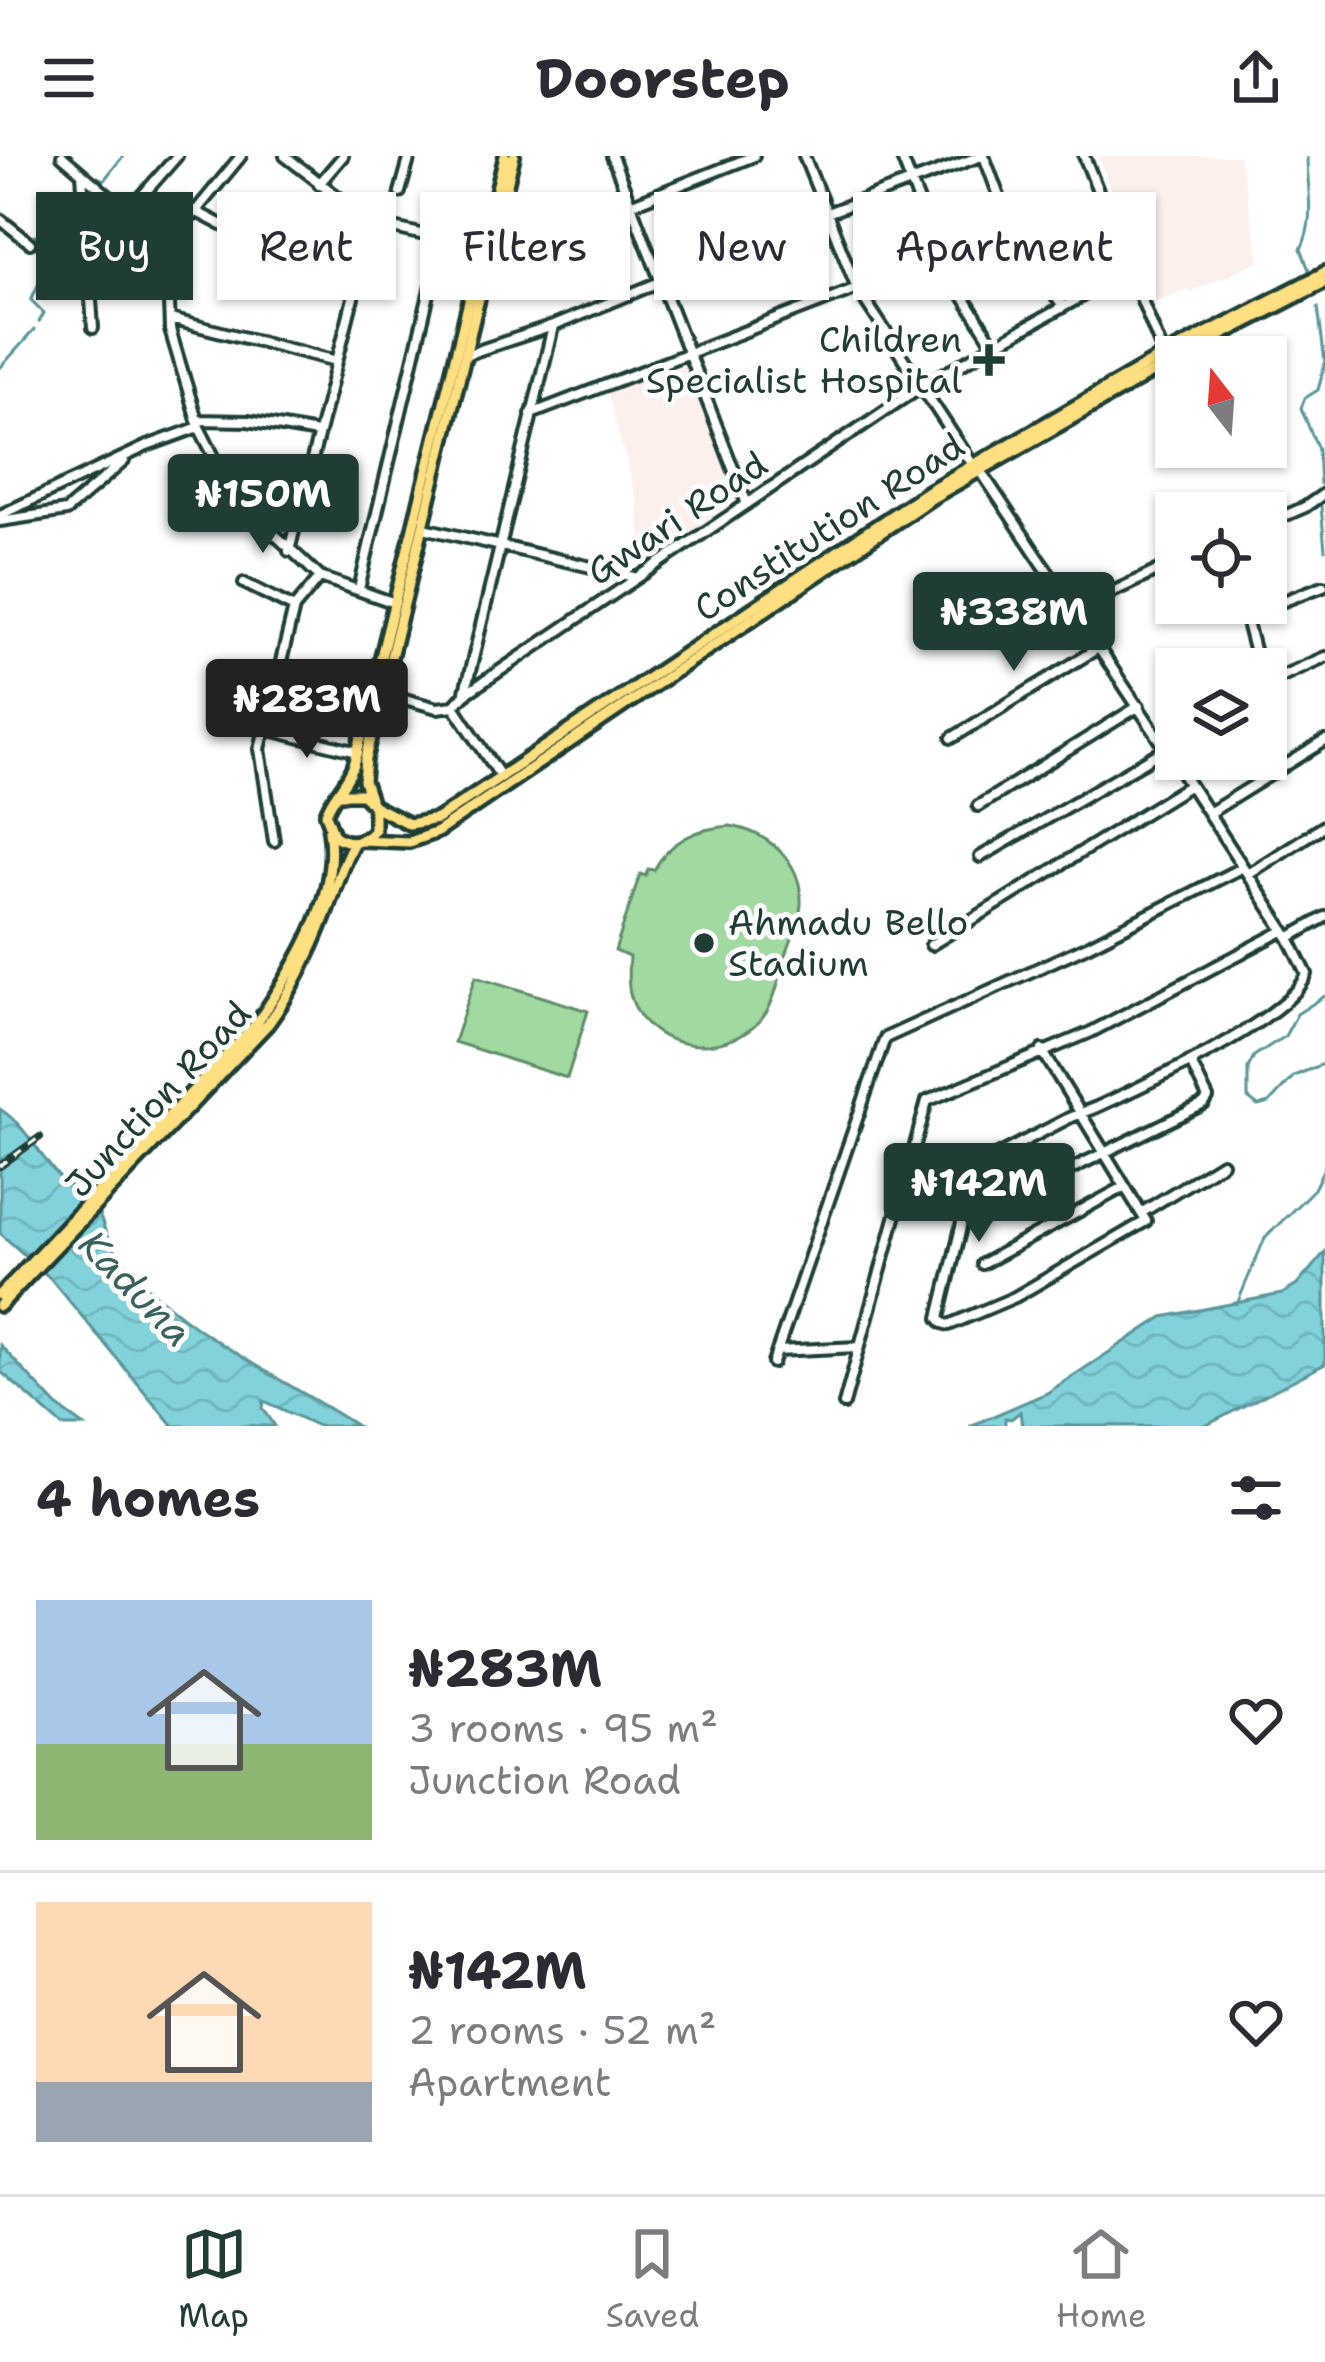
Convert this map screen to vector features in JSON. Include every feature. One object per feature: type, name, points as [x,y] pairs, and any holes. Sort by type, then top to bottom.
[{"type":"main road","points":[[496,192],[505,156]]},
{"type":"main road","points":[[506,192],[515,156]]},
{"type":"main road","name":"Constitution Road","points":[[1203,336],[1321,279]]},
{"type":"main road","name":"Constitution Road","points":[[1217,336],[1302,288]]},
{"type":"main road","points":[[469,300],[358,752],[349,780],[328,806],[329,830],[340,840],[357,841],[374,830],[364,769],[478,300]]},
{"type":"main road","name":"Constitution Road","points":[[372,802],[399,821],[428,823],[976,467],[1155,360]]},
{"type":"main road","name":"Constitution Road","points":[[976,467],[1155,370]]},
{"type":"main road","name":"Constitution Road","points":[[357,841],[415,841],[437,832],[641,687]]},
{"type":"main road","points":[[339,794],[355,791],[372,802]]},
{"type":"main road","name":"Junction Road","points":[[0,1306],[246,1035],[291,972],[327,885],[332,856],[329,830]]},
{"type":"main road","name":"Junction Road","points":[[0,1295],[244,1052],[286,1000],[317,937],[340,868],[357,841]]},
{"type":"street","points":[[62,156],[103,192]]},
{"type":"street","points":[[146,192],[177,156]]},
{"type":"street","points":[[217,222],[193,210],[241,156]]},
{"type":"street","points":[[285,156],[330,192]]},
{"type":"street","points":[[319,184],[343,156]]},
{"type":"street","points":[[400,192],[410,156]]},
{"type":"street","points":[[612,156],[626,192]]},
{"type":"street","points":[[654,266],[630,203],[754,156]]},
{"type":"street","points":[[804,156],[819,192]]},
{"type":"street","points":[[902,156],[945,268],[994,345]]},
{"type":"street","points":[[829,212],[982,156],[1007,225],[1063,307]]},
{"type":"street","points":[[1084,156],[1098,192]]},
{"type":"street","points":[[82,174],[93,328]]},
{"type":"street","points":[[829,218],[853,278]]},
{"type":"street","points":[[0,219],[30,243]]},
{"type":"street","points":[[465,355],[654,284]]},
{"type":"street","points":[[530,414],[853,290]]},
{"type":"street","points":[[168,300],[169,320],[198,424],[234,496],[320,578],[395,603]]},
{"type":"street","points":[[289,550],[351,300]]},
{"type":"street","points":[[359,589],[428,300]]},
{"type":"street","points":[[667,300],[747,503]]},
{"type":"street","points":[[865,300],[1155,732]]},
{"type":"street","name":"Gwari Road","points":[[454,706],[920,387],[1075,300]]},
{"type":"street","points":[[1141,300],[1156,336]]},
{"type":"street","points":[[169,320],[337,361]]},
{"type":"street","name":"Gwari Road","points":[[464,695],[553,326]]},
{"type":"street","points":[[0,518],[198,424],[248,421],[317,434]]},
{"type":"street","points":[[0,518],[66,511],[134,452]]},
{"type":"street","points":[[1287,515],[1325,493]]},
{"type":"street","points":[[424,528],[635,578]]},
{"type":"street","points":[[1072,610],[1155,572]]},
{"type":"street","points":[[274,841],[260,749],[294,608],[320,578]]},
{"type":"street","points":[[244,583],[294,608]]},
{"type":"street","points":[[1287,600],[1323,586]]},
{"type":"street","points":[[952,738],[1098,648]]},
{"type":"street","points":[[1287,674],[1325,657]]},
{"type":"street","points":[[383,693],[437,708],[454,706],[501,777]]},
{"type":"street","points":[[978,806],[1138,706]]},
{"type":"street","points":[[266,729],[358,752]]},
{"type":"street","points":[[1287,764],[1325,741]]},
{"type":"street","points":[[980,857],[1155,755]]},
{"type":"street","points":[[1042,1050],[1082,1112],[1146,1221],[1016,1297],[949,1325],[939,1318],[962,1223],[964,1180],[969,1170],[1082,1112],[1190,1063],[1290,999],[1304,983],[1305,964],[1187,780]]},
{"type":"street","points":[[1209,813],[1262,780]]},
{"type":"street","points":[[931,945],[1190,785]]},
{"type":"street","points":[[773,1364],[885,1038],[1245,870],[1325,825]]},
{"type":"street","points":[[844,1404],[923,1106],[931,1098],[1111,1023],[1325,917]]},
{"type":"street","points":[[962,1223],[1204,1104],[1206,1090],[1190,1063]]},
{"type":"street","points":[[1141,1213],[1222,1162]]},
{"type":"street","points":[[982,1264],[1124,1187]]},
{"type":"street","points":[[777,1352],[858,1347]]},
{"type":"shaded area","points":[[1098,156],[1239,156],[1260,261],[1190,292],[1187,289],[1156,301],[1156,192],[1112,192]]},
{"type":"shaded area","points":[[692,363],[737,499],[644,564],[637,502],[607,391]]},
{"type":"green space","name":"Ahmadu Bello Stadium","points":[[730,826],[768,841],[788,860],[799,885],[799,915],[772,1001],[759,1022],[744,1034],[709,1045],[672,1040],[643,1019],[630,992],[629,957],[615,951],[640,874],[654,870],[686,838]]},
{"type":"green space","points":[[476,976],[588,1011],[567,1078],[454,1042]]},
{"type":"water","name":"Kaduna","points":[[0,1109],[25,1132],[60,1178],[91,1201],[113,1248],[165,1303],[226,1348],[357,1426],[318,1426],[264,1401],[263,1408],[275,1426],[173,1426],[51,1279],[0,1233]]},
{"type":"water","points":[[1325,1252],[1325,1364],[1205,1426],[1022,1426],[1020,1412],[1005,1418],[1005,1426],[970,1426],[1047,1393],[1163,1317],[1282,1294],[1297,1285]]},
{"type":"water","points":[[0,1345],[57,1406],[85,1426],[63,1426],[0,1371]]},
{"type":"waterway","points":[[97,177],[104,180],[123,156]]},
{"type":"waterway","points":[[1307,156],[1309,215],[1301,249],[1309,270]]},
{"type":"waterway","points":[[36,236],[36,242]]},
{"type":"waterway","points":[[36,289],[31,300],[44,313],[39,322]]},
{"type":"waterway","points":[[1318,307],[1325,363],[1318,390],[1305,398],[1301,408],[1318,449],[1320,484]]},
{"type":"waterway","points":[[0,368],[34,330]]},
{"type":"waterway","points":[[1321,506],[1325,550]]},
{"type":"waterway","points":[[1325,996],[1297,1014],[1285,1036],[1254,1056],[1248,1068],[1248,1098],[1258,1106],[1269,1103],[1294,1076],[1325,1063]]},
{"type":"waterway","points":[[1237,1304],[1265,1238],[1314,1189],[1325,1166]]},
{"type":"railway","points":[[0,1166],[40,1137]]},
{"type":"place","name":"Children Specialist Hospital","points":[[989,360]]},
{"type":"place","name":"Ahmadu Bello Stadium","points":[[704,943]]}]
